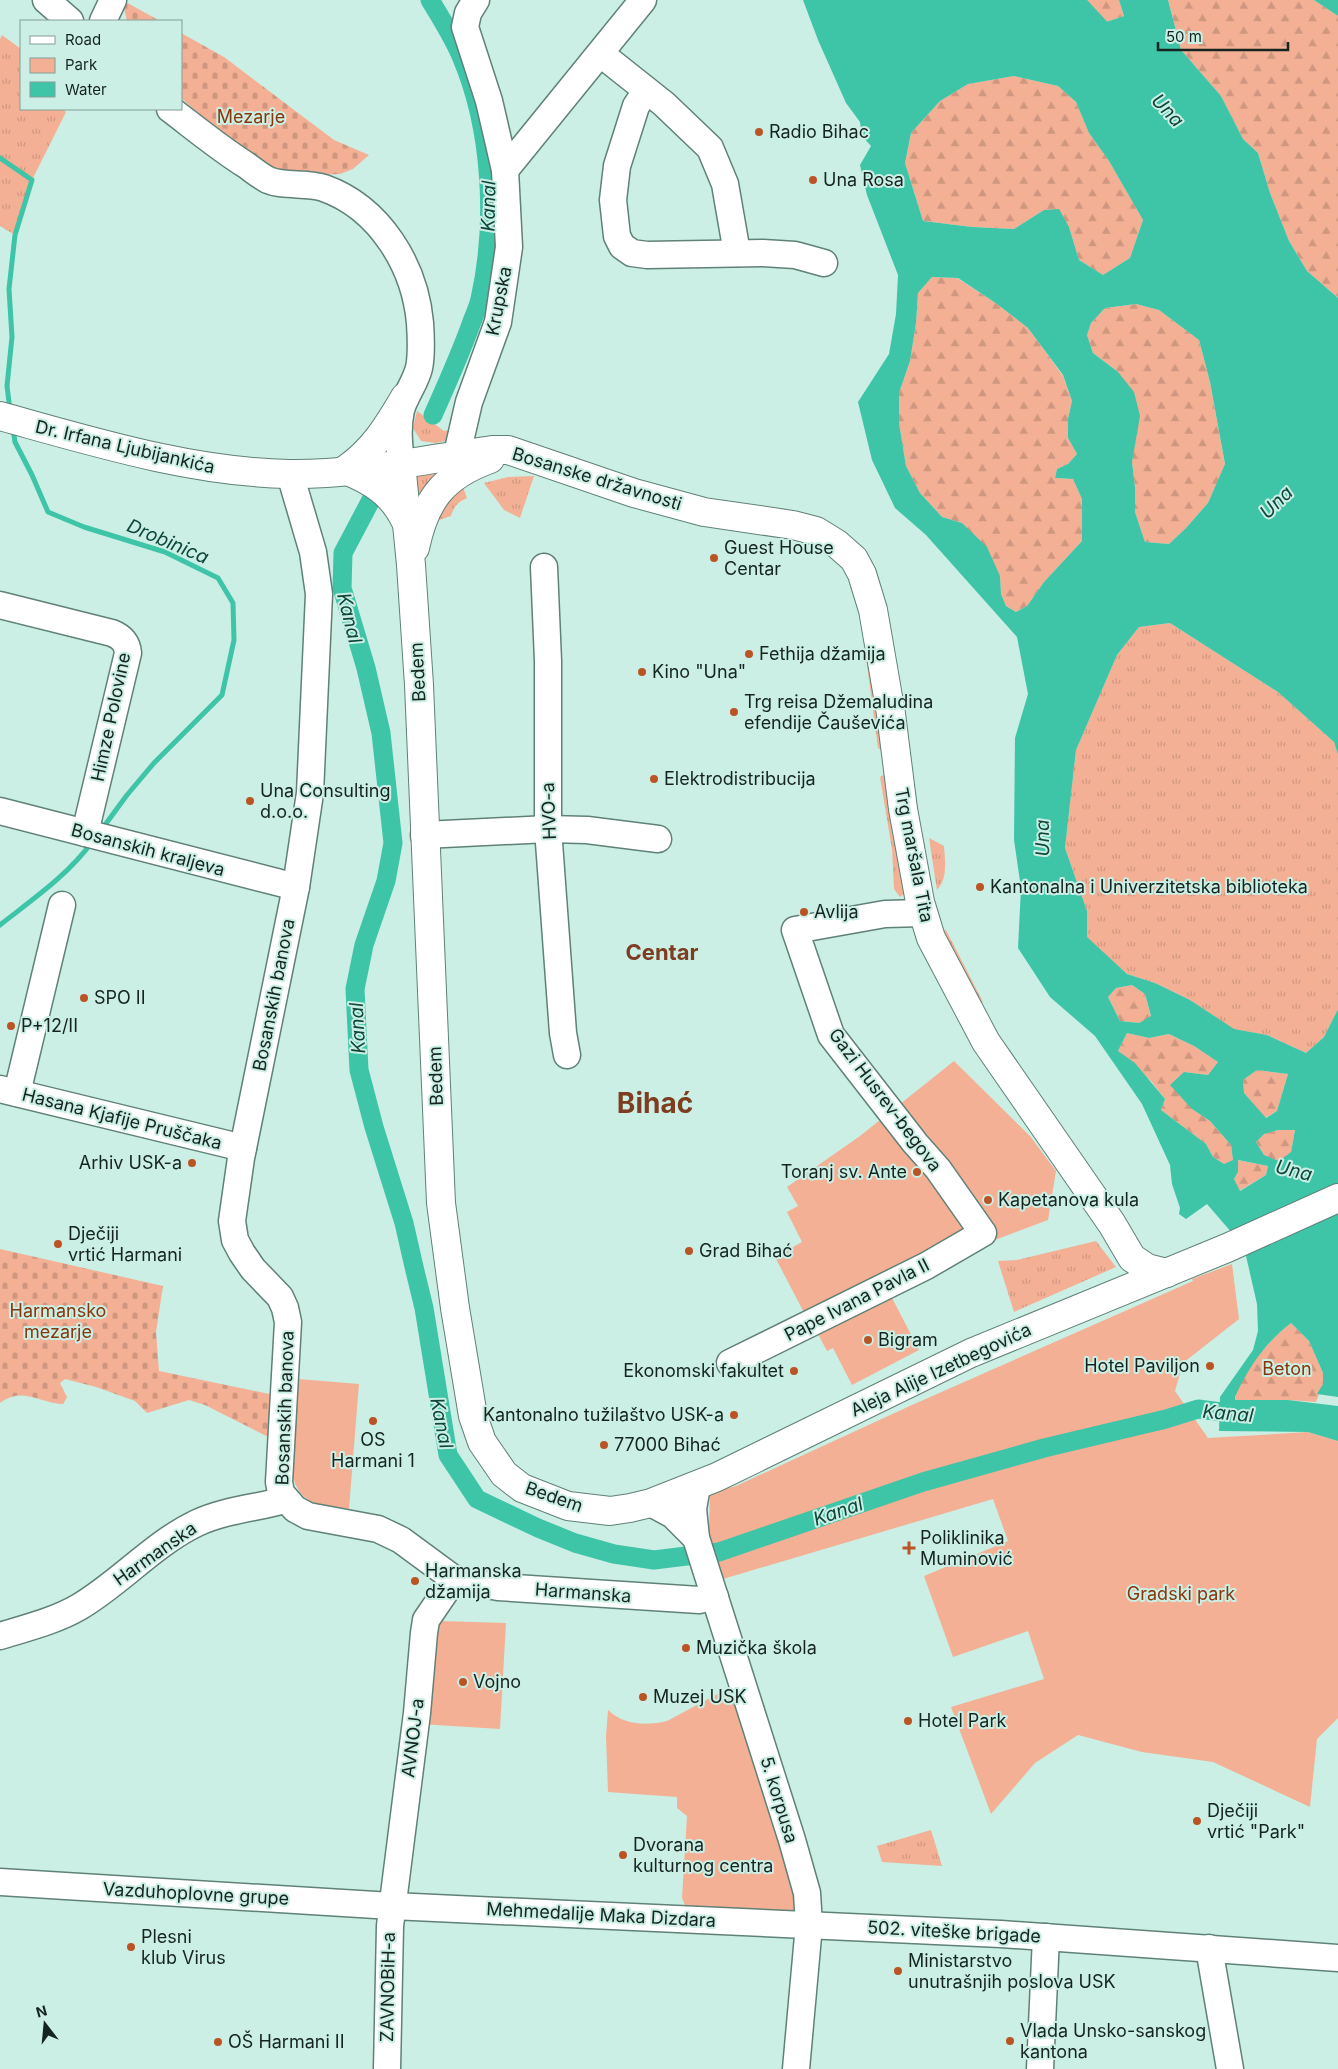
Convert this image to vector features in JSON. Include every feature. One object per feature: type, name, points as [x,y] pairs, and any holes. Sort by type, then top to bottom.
[{"type":"main road","points":[[345,470],[362,458],[374,445],[405,397]]},
{"type":"main road","name":"Dr. Irfana Ljubijankića","points":[[0,416],[168,460],[232,471],[290,474],[401,463]]},
{"type":"main road","name":"Bosanske državnosti","points":[[401,463],[458,464],[492,450],[508,450],[634,492],[704,512],[793,525]]},
{"type":"main road","name":"Bedem","points":[[401,463],[408,527],[419,685],[441,1203],[455,1308],[474,1416],[482,1442],[504,1474],[522,1488],[568,1506],[610,1511],[630,1508],[697,1486]]},
{"type":"main road","points":[[411,564],[420,524],[430,504],[458,464]]},
{"type":"main road","points":[[345,470],[364,478],[382,489],[399,508],[408,527]]},
{"type":"main road","name":"Trg maršala Tita","points":[[793,525],[816,531],[837,544],[854,559],[862,574],[873,610],[878,635],[891,714],[903,809],[923,913],[931,938],[986,1042],[1112,1224],[1132,1258]]},
{"type":"main road","name":"Aleja Alije Izetbegovića","points":[[697,1486],[971,1353],[1178,1268],[1338,1198]]},
{"type":"main road","points":[[1132,1258],[1147,1268],[1178,1268]]},
{"type":"main road","points":[[1126,1289],[1132,1275],[1132,1258]]},
{"type":"street","points":[[46,0],[69,20]]},
{"type":"street","points":[[103,20],[113,0]]},
{"type":"street","name":"Krupska","points":[[458,464],[469,402],[498,322],[509,247],[505,170],[489,101],[466,27],[468,13],[476,0]]},
{"type":"street","points":[[505,170],[643,0]]},
{"type":"street","points":[[601,54],[710,148],[725,184],[737,253]]},
{"type":"street","points":[[646,91],[636,106],[617,166],[613,200],[618,236],[622,246],[632,253],[647,255],[763,252],[795,255],[824,263]]},
{"type":"street","points":[[171,110],[228,153],[269,180],[323,188],[348,199],[370,215],[396,249],[410,279],[420,321],[421,348],[419,369],[405,397],[399,426],[401,463]]},
{"type":"street","name":"Bosanskih banova","points":[[285,1500],[281,1493],[279,1482],[288,1322],[280,1296],[253,1269],[236,1240],[232,1221],[243,1148],[296,887],[310,793],[318,594],[312,552],[290,474]]},
{"type":"street","name":"HVO-a","points":[[544,566],[548,661],[548,828],[563,1033],[567,1056]]},
{"type":"street","name":"Himze Polovine","points":[[0,604],[112,633],[124,640],[127,645],[128,653],[96,836]]},
{"type":"street","name":"Bosanskih kraljeva","points":[[0,811],[296,887]]},
{"type":"street","points":[[424,835],[548,828],[587,830],[658,839]]},
{"type":"street","points":[[5,1094],[62,905]]},
{"type":"street","name":"Gazi Husrev-begova","points":[[923,913],[866,917],[795,930],[831,1035],[915,1143],[938,1169],[983,1233]]},
{"type":"street","name":"Hasana Kjafije Pruščaka","points":[[5,1094],[243,1148]]},
{"type":"street","name":"Pape Ivana Pavla II","points":[[730,1363],[926,1266],[983,1233]]},
{"type":"street","name":"5. korpusa","points":[[697,1486],[693,1509],[696,1538],[792,1840],[807,1893],[810,1925],[796,2069]]},
{"type":"street","name":"Harmanska","points":[[0,1636],[31,1627],[78,1608],[174,1536],[195,1524],[225,1513],[285,1500],[295,1510],[308,1516],[378,1529],[401,1540],[454,1579],[498,1587],[699,1600],[712,1588]]},
{"type":"street","name":"5. korpusa","points":[[651,1502],[673,1515],[696,1538]]},
{"type":"street","name":"AVNOJ-a","points":[[392,1906],[417,1714],[426,1620],[454,1579]]},
{"type":"street","name":"Vazduhoplovne grupe","points":[[0,1882],[392,1906]]},
{"type":"street","name":"Mehmedalije Maka Dizdara","points":[[392,1906],[810,1925]]},
{"type":"street","name":"ZAVNOBiH-a","points":[[386,2069],[392,1906]]},
{"type":"street","name":"502. viteške brigade","points":[[810,1925],[1046,1937],[1338,1958]]},
{"type":"street","points":[[1040,2069],[1046,1937]]},
{"type":"street","points":[[1208,1948],[1230,2069]]},
{"type":"green space","points":[[122,0],[158,20],[127,20]]},
{"type":"green space","points":[[1084,0],[1119,0],[1124,16],[1103,23],[1079,21]]},
{"type":"green space","points":[[1168,0],[1314,0],[1338,16],[1338,298],[1307,271],[1289,241],[1270,193],[1258,153],[1243,139],[1221,96],[1181,50]]},
{"type":"green space","name":"Mezarje","points":[[182,34],[224,57],[334,140],[369,155],[353,169],[340,174],[315,175],[276,172],[233,143],[182,99]]},
{"type":"green space","points":[[2,35],[20,48],[20,110],[63,110],[66,112],[32,180],[15,235],[0,226],[0,39]]},
{"type":"green space","points":[[1014,76],[1058,86],[1076,102],[1089,133],[1109,161],[1143,220],[1130,258],[1103,275],[1079,260],[1069,227],[1044,210],[1014,229],[972,227],[923,221],[905,163],[911,133],[940,101],[968,84]]},
{"type":"green space","points":[[932,277],[957,278],[997,304],[1028,328],[1063,376],[1072,401],[1068,419],[1068,438],[1077,454],[1068,464],[1057,469],[1055,478],[1073,479],[1082,499],[1082,541],[1044,582],[1027,606],[1016,612],[1006,606],[1001,594],[1000,576],[962,523],[942,517],[920,493],[906,466],[899,423],[899,393],[910,361],[916,323],[918,293]]},
{"type":"green space","points":[[1136,304],[1159,310],[1199,340],[1210,382],[1225,465],[1208,503],[1169,544],[1145,542],[1135,512],[1132,462],[1134,441],[1118,372],[1093,353],[1087,335],[1091,323],[1105,308]]},
{"type":"green space","points":[[417,411],[444,431],[458,429],[451,440],[435,443],[421,441],[413,428]]},
{"type":"green space","points":[[454,466],[414,517],[408,473]]},
{"type":"green space","points":[[534,476],[520,518],[504,510],[484,483],[508,477]]},
{"type":"green space","points":[[463,487],[467,498],[457,505],[451,516],[439,520],[440,509],[443,504]]},
{"type":"green space","points":[[1170,623],[1278,692],[1334,742],[1338,755],[1338,1009],[1324,1037],[1306,1053],[1267,1035],[1233,1029],[1190,1000],[1155,983],[1127,974],[1087,938],[1087,911],[1065,848],[1076,750],[1117,655],[1139,627]]},
{"type":"green space","points":[[874,657],[884,749],[881,750],[878,748],[866,658]]},
{"type":"green space","points":[[885,774],[908,891],[900,897],[894,889],[892,849],[880,777]]},
{"type":"green space","points":[[929,838],[944,846],[944,875],[941,886],[937,890]]},
{"type":"green space","points":[[938,930],[946,930],[983,1002],[978,1005]]},
{"type":"green space","points":[[1132,985],[1145,994],[1151,1017],[1139,1023],[1120,1021],[1108,997],[1116,988]]},
{"type":"green space","points":[[1127,1033],[1149,1038],[1169,1034],[1194,1046],[1218,1062],[1208,1075],[1184,1072],[1192,1109],[1210,1121],[1231,1145],[1233,1160],[1224,1164],[1213,1157],[1206,1144],[1161,1110],[1165,1099],[1151,1081],[1118,1051]]},
{"type":"green space","points":[[954,1061],[1030,1136],[1056,1171],[1048,1220],[992,1241],[810,1324],[775,1257],[802,1242],[787,1212],[798,1206],[787,1187],[860,1136]]},
{"type":"green space","points":[[1257,1070],[1288,1074],[1277,1111],[1265,1118],[1244,1093],[1243,1080]]},
{"type":"green space","points":[[1278,1130],[1295,1130],[1291,1152],[1279,1162],[1264,1155],[1256,1142],[1263,1134]]},
{"type":"green space","points":[[1237,1160],[1268,1166],[1266,1175],[1239,1191],[1234,1179],[1238,1172]]},
{"type":"green space","points":[[1096,1241],[1116,1267],[1014,1312],[998,1261],[1017,1260]]},
{"type":"green space","name":"Harmansko mezarje","points":[[0,1249],[163,1286],[156,1332],[159,1371],[284,1397],[282,1444],[205,1405],[189,1400],[147,1413],[135,1401],[96,1387],[65,1379],[60,1383],[67,1397],[63,1404],[23,1396],[8,1398],[0,1403]]},
{"type":"green space","name":"Gradski park","points":[[1232,1264],[1239,1319],[1183,1363],[1175,1391],[1208,1438],[1308,1432],[1338,1441],[1338,1718],[1317,1739],[1310,1807],[1213,1762],[1142,1752],[1078,1735],[1035,1763],[991,1814],[951,1707],[1044,1679],[1028,1631],[953,1657],[924,1576],[1008,1541],[993,1499],[723,1579],[709,1532],[710,1493],[736,1486],[912,1405],[1193,1281],[1192,1279]]},
{"type":"green space","name":"Bigram","points":[[891,1296],[919,1350],[852,1385],[833,1348],[827,1351],[818,1334]]},
{"type":"green space","name":"Beton","points":[[1291,1323],[1309,1341],[1323,1373],[1323,1384],[1316,1402],[1235,1400],[1242,1380],[1265,1347]]},
{"type":"green space","points":[[298,1379],[359,1384],[349,1509],[320,1505],[313,1502],[300,1492],[296,1485],[292,1474]]},
{"type":"green space","name":"Vojno","points":[[440,1621],[506,1623],[500,1729],[420,1724],[427,1633]]},
{"type":"green space","points":[[742,1681],[809,1925],[691,1920],[682,1898],[687,1816],[677,1808],[677,1797],[608,1792],[606,1736],[608,1710],[621,1719],[636,1723],[651,1724],[667,1721]]},
{"type":"green space","points":[[931,1830],[942,1866],[882,1862],[877,1846]]},
{"type":"water","points":[[803,0],[1084,0],[1080,21],[1103,23],[1124,16],[1119,0],[1168,0],[1181,50],[1221,96],[1243,139],[1258,153],[1270,193],[1289,241],[1307,271],[1338,298],[1338,755],[1334,742],[1278,692],[1170,623],[1139,627],[1117,655],[1076,750],[1065,848],[1087,911],[1087,937],[1127,974],[1155,983],[1190,1000],[1234,1029],[1267,1035],[1306,1053],[1324,1037],[1338,1009],[1338,1397],[1317,1394],[1323,1384],[1323,1373],[1309,1341],[1291,1323],[1273,1339],[1258,1357],[1240,1386],[1235,1400],[1288,1400],[1338,1406],[1338,1441],[1308,1432],[1219,1431],[1220,1397],[1253,1350],[1258,1331],[1257,1304],[1244,1247],[1207,1204],[1186,1219],[1179,1214],[1180,1208],[1172,1184],[1170,1165],[1142,1104],[1095,1036],[1050,997],[1018,948],[1021,888],[1014,840],[1015,738],[1028,694],[1017,637],[926,535],[895,508],[872,460],[858,402],[889,354],[896,314],[898,275],[867,195],[860,165],[871,146],[862,136],[860,122],[846,103],[818,40]],"holes":[[[1014,76],[1058,86],[1076,102],[1089,133],[1109,161],[1143,220],[1130,258],[1103,275],[1079,260],[1069,227],[1059,209],[1044,210],[1014,229],[972,227],[923,221],[905,163],[911,133],[940,101],[968,84]],[[932,277],[958,278],[997,304],[1028,328],[1063,375],[1072,401],[1068,419],[1068,438],[1077,454],[1068,464],[1057,469],[1055,478],[1073,479],[1082,499],[1082,541],[1044,582],[1027,606],[1016,612],[1006,606],[1001,594],[1000,576],[987,547],[962,523],[942,517],[920,493],[906,466],[899,423],[899,393],[910,361],[916,323],[918,293]],[[1136,304],[1159,310],[1199,340],[1210,382],[1225,464],[1208,503],[1169,544],[1145,542],[1135,512],[1132,462],[1140,416],[1134,392],[1118,372],[1093,353],[1087,335],[1091,323],[1105,308]],[[1132,985],[1145,994],[1151,1016],[1139,1023],[1120,1021],[1108,997],[1116,988]],[[1127,1033],[1149,1038],[1169,1034],[1194,1046],[1218,1062],[1208,1075],[1184,1072],[1170,1085],[1192,1109],[1210,1121],[1231,1145],[1233,1160],[1224,1164],[1213,1157],[1206,1144],[1161,1110],[1165,1099],[1135,1063],[1118,1051]],[[1257,1070],[1288,1074],[1277,1111],[1266,1118],[1244,1093],[1243,1080]],[[1278,1130],[1295,1130],[1291,1152],[1279,1161],[1264,1155],[1256,1142],[1264,1134]],[[1238,1160],[1268,1166],[1266,1175],[1240,1191],[1234,1179],[1238,1172]]]},
{"type":"water","points":[[1314,0],[1338,0],[1338,16]]},
{"type":"waterway","name":"Kanal","points":[[430,0],[461,56],[471,84],[485,144],[490,208],[489,239],[479,302],[433,415]]},
{"type":"waterway","name":"Una","points":[[1066,0],[1114,52]]},
{"type":"waterway","name":"Drobinica","points":[[0,158],[32,180],[15,235],[9,289],[12,337],[7,386],[10,410]]},
{"type":"waterway","name":"Drobinica","points":[[13,429],[15,442],[48,512],[84,527],[165,552],[218,578],[233,603],[234,640],[222,695],[154,763],[102,829]]},
{"type":"waterway","name":"Kanal","points":[[371,500],[343,553],[342,588],[366,668],[381,733],[393,843],[386,881],[364,945],[355,989],[359,1070],[374,1127],[404,1223],[424,1308],[448,1455],[477,1499],[575,1543],[614,1554],[654,1560],[719,1552],[923,1482],[1044,1448],[1166,1419],[1198,1409],[1245,1415]]},
{"type":"waterway","name":"Drobinica","points":[[0,925],[61,876],[92,842]]},
{"type":"place","name":"Radio Bihac","points":[[759,132]]},
{"type":"place","name":"Una Rosa","points":[[813,180]]},
{"type":"place","name":"Guest House Centar","points":[[714,558]]},
{"type":"place","name":"Fethija džamija","points":[[749,654]]},
{"type":"place","name":"Kino \"Una\"","points":[[642,672]]},
{"type":"place","name":"Trg reisa Džemaludina efendije Čauševića","points":[[734,712]]},
{"type":"place","name":"Elektrodistribucija","points":[[654,779]]},
{"type":"place","name":"Una Consulting d.o.o.","points":[[250,801]]},
{"type":"place","name":"Kantonalna i Univerzitetska biblioteka","points":[[980,887]]},
{"type":"place","name":"Avlija","points":[[804,912]]},
{"type":"place","name":"SPO II","points":[[84,998]]},
{"type":"place","name":"P+12/II","points":[[11,1026]]},
{"type":"place","name":"Arhiv USK-a","points":[[192,1163]]},
{"type":"place","name":"Toranj sv. Ante","points":[[917,1172]]},
{"type":"place","name":"Kapetanova kula","points":[[988,1200]]},
{"type":"place","name":"Dječiji vrtić Harmani","points":[[58,1244]]},
{"type":"place","name":"Grad Bihać","points":[[689,1251]]},
{"type":"place","name":"Bigram","points":[[868,1340]]},
{"type":"place","name":"Hotel Paviljon","points":[[1210,1366]]},
{"type":"place","name":"Ekonomski fakultet","points":[[794,1371]]},
{"type":"place","name":"Kantonalno tužilaštvo USK-a","points":[[734,1415]]},
{"type":"place","name":"OS Harmani 1","points":[[373,1421]]},
{"type":"place","name":"77000 Bihać","points":[[604,1445]]},
{"type":"place","name":"Poliklinika Muminović","points":[[909,1548]]},
{"type":"place","name":"Harmanska džamija","points":[[415,1581]]},
{"type":"place","name":"Muzička škola","points":[[686,1648]]},
{"type":"place","name":"Vojno","points":[[463,1682]]},
{"type":"place","name":"Muzej USK","points":[[643,1697]]},
{"type":"place","name":"Hotel Park","points":[[908,1721]]},
{"type":"place","name":"Dječiji vrtić \"Park\"","points":[[1197,1821]]},
{"type":"place","name":"Dvorana kulturnog centra","points":[[623,1855]]},
{"type":"place","name":"Plesni klub Virus","points":[[131,1947]]},
{"type":"place","name":"Ministarstvo unutrašnjih poslova USK","points":[[898,1971]]},
{"type":"place","name":"Vlada Unsko-sanskog kantona","points":[[1010,2041]]},
{"type":"place","name":"OŠ Harmani II","points":[[218,2042]]},
{"type":"district","name":"Centar","points":[[662,952]]},
{"type":"district","name":"Bihać","points":[[655,1103]]}]
